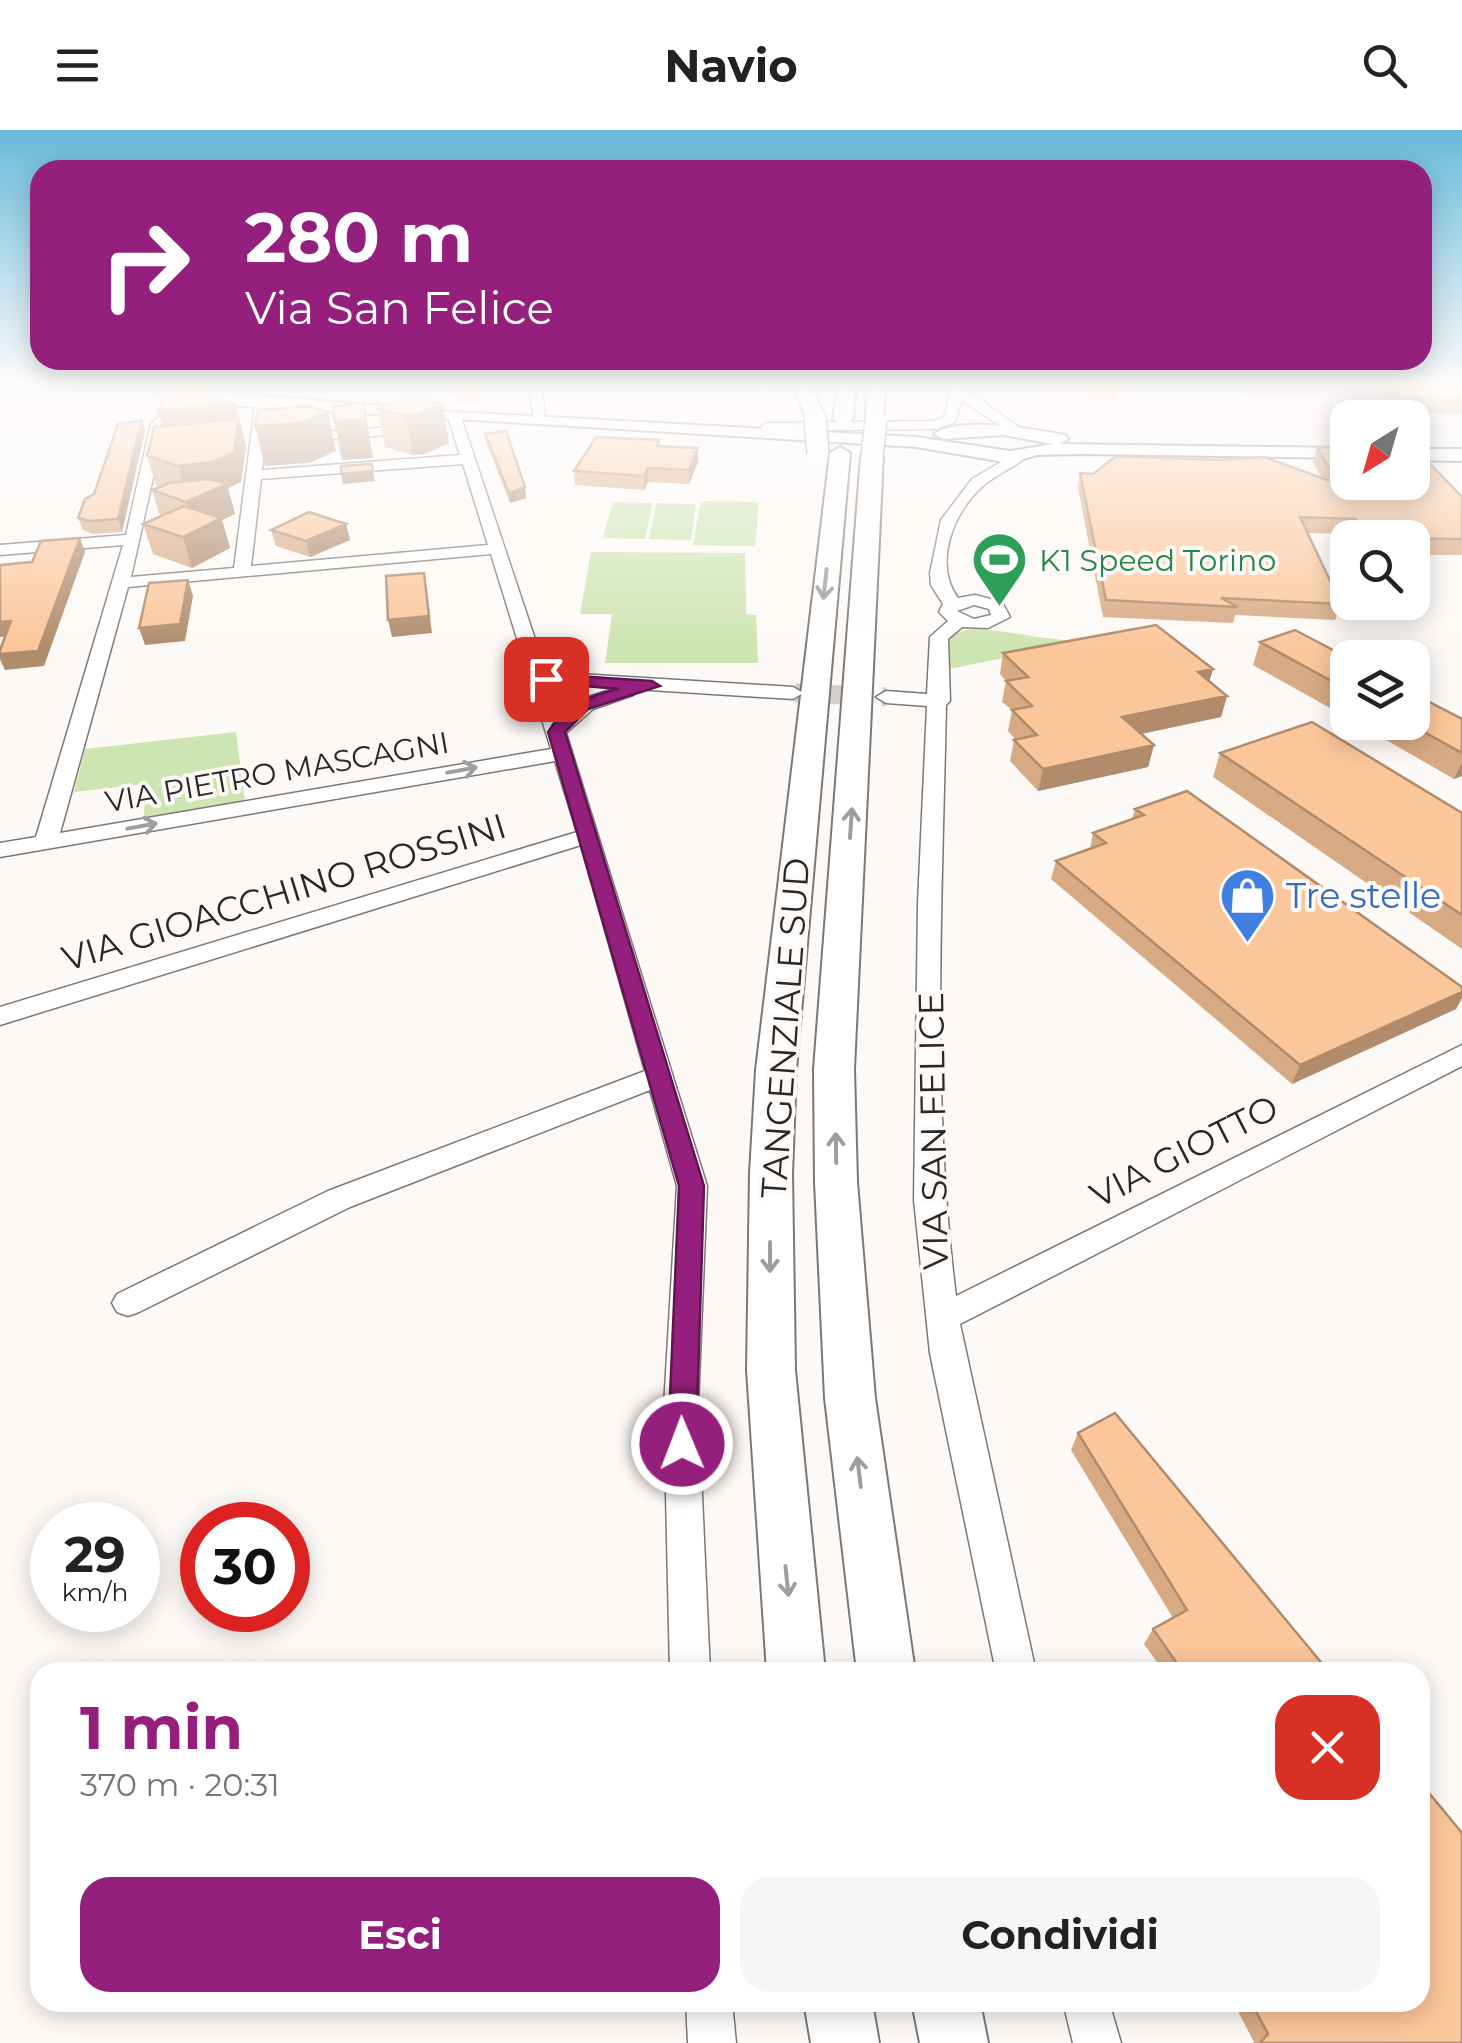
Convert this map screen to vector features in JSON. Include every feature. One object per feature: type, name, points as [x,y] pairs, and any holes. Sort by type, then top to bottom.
[{"type":"highway","name":"TANGENZIALE SUD","points":[[795,1662],[772,1370],[771,1173],[776,1070],[839,473]]},
{"type":"highway","name":"TANGENZIALE SUD","points":[[843,473],[834,1069],[836,1182],[850,1398],[885,1662]]},
{"type":"highway","points":[[840,2012],[845,2043]]},
{"type":"highway","points":[[948,2012],[954,2043]]},
{"type":"street","points":[[46,842],[148,473]]},
{"type":"street","points":[[242,572],[255,475],[278,473]]},
{"type":"street","points":[[473,473],[589,835],[692,1186],[681,1406],[690,1662]]},
{"type":"street","points":[[978,481],[980,473]]},
{"type":"street","points":[[939,579],[1000,609],[1001,617],[979,624],[956,612],[939,579],[946,522],[988,473]]},
{"type":"street","points":[[231,500],[252,494]]},
{"type":"street","points":[[140,508],[158,506]]},
{"type":"street","points":[[0,550],[132,539]]},
{"type":"street","points":[[120,583],[497,549]]},
{"type":"street","name":"VIA SAN FELICE","points":[[956,612],[940,637],[930,903],[929,1200],[942,1318],[1014,1662]]},
{"type":"street","points":[[541,684],[793,693]]},
{"type":"street","points":[[560,742],[562,722],[582,706],[606,696],[652,686]]},
{"type":"street","points":[[886,697],[940,701]]},
{"type":"street","name":"VIA PIETRO MASCAGNI","points":[[0,850],[560,742]]},
{"type":"street","name":"VIA GIOACCHINO ROSSINI","points":[[0,1016],[589,835]]},
{"type":"street","name":"VIA GIOTTO","points":[[942,1318],[1462,1054]]},
{"type":"street","points":[[128,1303],[340,1199],[660,1076]]},
{"type":"street","points":[[709,2012],[712,2043]]},
{"type":"street","points":[[1088,2012],[1096,2043]]},
{"type":"green space","points":[[701,501],[759,502],[755,546],[693,545]]},
{"type":"green space","points":[[613,502],[653,503],[645,539],[603,538]]},
{"type":"green space","points":[[656,503],[696,504],[691,540],[649,539]]},
{"type":"green space","points":[[591,552],[745,553],[746,614],[756,615],[758,663],[605,663],[612,614],[580,614]]},
{"type":"green space","points":[[972,629],[1086,641],[949,669],[949,640],[955,633]]},
{"type":"green space","points":[[236,732],[245,803],[144,820],[145,784],[74,792],[85,749]]},
{"type":"building","points":[[101,473],[129,473],[118,519],[78,518],[85,499],[94,494]]},
{"type":"building","points":[[501,473],[520,473],[525,487],[509,493]]},
{"type":"building","points":[[1080,473],[1309,473],[1330,481],[1330,500],[1430,500],[1430,473],[1439,473],[1462,497],[1462,539],[1430,539],[1430,520],[1300,517],[1330,581],[1330,603],[1221,598],[1238,607],[1106,600]]},
{"type":"building","points":[[209,479],[227,484],[186,502],[152,490],[170,483]]},
{"type":"building","points":[[184,506],[221,518],[183,537],[143,524]]},
{"type":"building","points":[[309,512],[346,524],[306,541],[271,530]]},
{"type":"building","points":[[80,538],[38,651],[0,654],[11,621],[0,622],[0,565],[32,562],[41,541]]},
{"type":"building","points":[[424,573],[429,616],[388,620],[386,576]]},
{"type":"building","points":[[188,580],[180,624],[139,628],[149,583]]},
{"type":"building","points":[[1156,625],[1213,669],[1198,672],[1227,696],[1122,717],[1154,745],[1043,769],[1014,740],[1037,735],[1012,710],[1032,706],[1006,681],[1028,677],[1003,653]]},
{"type":"building","points":[[1295,630],[1330,648],[1330,680],[1260,642]]},
{"type":"building","points":[[1430,702],[1462,719],[1462,753],[1430,735]]},
{"type":"building","points":[[1312,722],[1330,733],[1330,740],[1342,740],[1462,813],[1462,915],[1220,753]]},
{"type":"building","name":"Tre stelle","points":[[1187,791],[1462,987],[1462,992],[1300,1065],[1056,861],[1106,843],[1093,833],[1144,815],[1135,809]]},
{"type":"building","points":[[1115,1413],[1321,1662],[1176,1662],[1153,1629],[1187,1610],[1078,1433]]},
{"type":"building","points":[[1430,1794],[1462,1833],[1462,2043],[1260,2043],[1268,2034],[1256,2012],[1430,2012]]},
{"type":"tunnel","points":[[795,693],[886,697]]},
{"type":"place","name":"K1 Speed Torino","points":[[1000,609]]},
{"type":"place","name":"Tre stelle","points":[[1247,944]]},
{"type":"route","points":[[546,679],[652,686],[606,696],[582,706],[556,732],[692,1186],[682,1444]]}]
